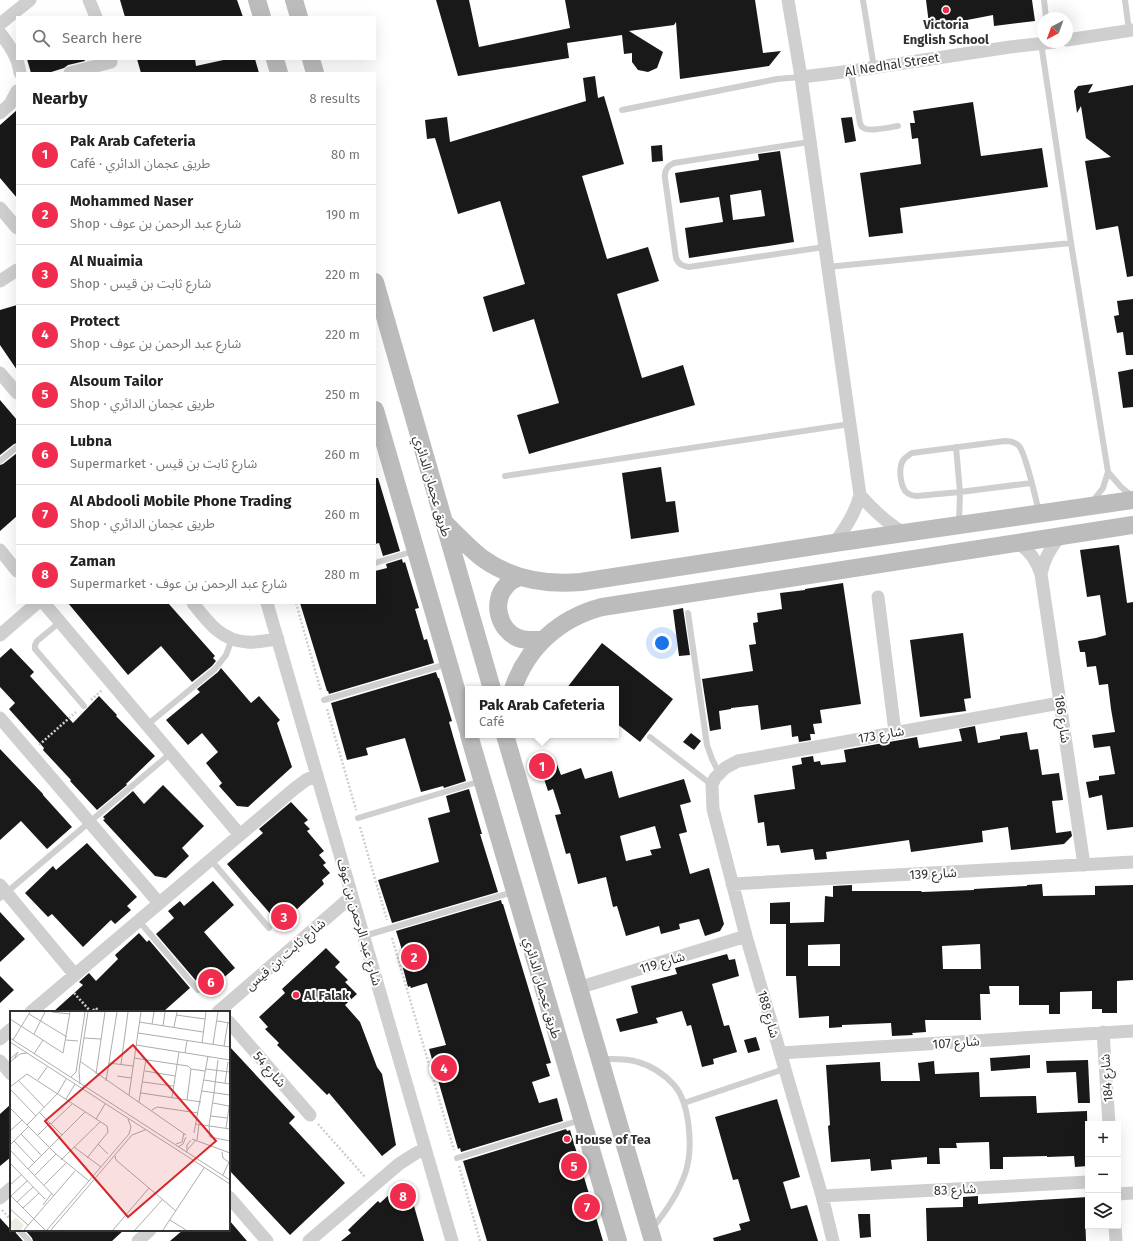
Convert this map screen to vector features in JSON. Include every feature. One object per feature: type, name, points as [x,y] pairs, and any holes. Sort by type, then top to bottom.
[{"type":"main road","points":[[257,0],[262,16]]},
{"type":"main road","points":[[294,0],[299,16]]},
{"type":"main road","points":[[274,60],[279,72]]},
{"type":"main road","points":[[311,60],[315,72]]},
{"type":"main road","name":"طريق عجمان الدائري","points":[[376,285],[491,686]]},
{"type":"main road","points":[[376,417],[379,438],[415,550],[465,720]]},
{"type":"main road","points":[[444,522],[482,558],[506,572],[532,580],[550,583],[581,582],[834,543],[1133,500]]},
{"type":"main road","points":[[515,686],[520,672],[527,660],[543,640],[563,623],[586,611],[602,607],[1133,526]]},
{"type":"main road","points":[[518,576],[506,586],[499,599],[499,614],[501,622],[511,634],[518,638],[525,640],[543,640]]},
{"type":"main road","name":"طريق عجمان الدائري","points":[[471,738],[618,1241]]},
{"type":"main road","points":[[506,738],[651,1236]]},
{"type":"street","points":[[0,24],[30,0]]},
{"type":"street","points":[[89,0],[96,16]]},
{"type":"street","points":[[788,0],[801,77],[860,495],[848,526],[834,543]]},
{"type":"street","points":[[1073,39],[1131,30]]},
{"type":"street","points":[[0,33],[16,56]]},
{"type":"street","name":"Al Nedhal Street","points":[[801,77],[1037,44]]},
{"type":"street","points":[[18,60],[20,72]]},
{"type":"street","points":[[75,72],[112,65]]},
{"type":"street","points":[[0,113],[10,104],[16,93]]},
{"type":"street","points":[[0,208],[16,227]]},
{"type":"street","points":[[0,281],[16,271]]},
{"type":"street","points":[[0,373],[16,392]]},
{"type":"street","points":[[860,495],[880,516],[904,533]]},
{"type":"street","name":"شارع 186","points":[[1041,574],[1047,554],[1060,537]]},
{"type":"street","name":"شارع 186","points":[[1018,543],[1035,559],[1041,574],[1084,865]]},
{"type":"street","points":[[0,550],[16,569]]},
{"type":"street","points":[[878,597],[895,732]]},
{"type":"street","points":[[0,635],[36,604]]},
{"type":"street","points":[[45,604],[240,835]]},
{"type":"street","points":[[194,604],[218,632],[232,639],[248,642],[278,639]]},
{"type":"street","name":"شارع عبد الرحمن بن عوف","points":[[268,604],[452,1241]]},
{"type":"street","name":"شارع 173","points":[[712,785],[719,773],[731,764],[738,761],[1060,703]]},
{"type":"street","points":[[0,718],[159,903]]},
{"type":"street","points":[[32,1011],[300,784],[317,775]]},
{"type":"street","name":"شارع 188","points":[[712,785],[713,809],[732,884],[784,1069],[822,1196],[833,1241]]},
{"type":"street","name":"شارع 139","points":[[732,884],[1133,862]]},
{"type":"street","points":[[2,892],[70,979]]},
{"type":"street","name":"شارع ثابت بن قيس","points":[[220,1011],[352,896]]},
{"type":"street","name":"شارع 119","points":[[578,988],[746,936]]},
{"type":"street","name":"شارع 54","points":[[230,1023],[310,1115]]},
{"type":"street","points":[[0,1039],[10,1030]]},
{"type":"street","name":"شارع 107","points":[[780,1053],[1133,1030]]},
{"type":"street","name":"شارع 184","points":[[1104,1032],[1109,1121]]},
{"type":"street","points":[[0,1061],[10,1073]]},
{"type":"street","points":[[309,1241],[399,1164],[425,1148]]},
{"type":"street","name":"شارع 83","points":[[822,1196],[1085,1182]]},
{"type":"street","points":[[0,1198],[10,1189]]},
{"type":"street","points":[[1121,1194],[1133,1193]]},
{"type":"street","points":[[230,1198],[267,1241]]},
{"type":"street","points":[[1116,1229],[1116,1241]]},
{"type":"street","points":[[138,1241],[149,1231]]},
{"type":"lane","points":[[863,0],[874,68]]},
{"type":"lane","points":[[1044,0],[1045,12]]},
{"type":"lane","points":[[1125,0],[1131,30]]},
{"type":"lane","points":[[1050,48],[1071,243],[1108,472],[1098,496],[1085,508]]},
{"type":"lane","points":[[852,71],[861,126],[870,130],[898,126]]},
{"type":"lane","points":[[622,110],[777,79],[801,77]]},
{"type":"lane","points":[[809,142],[674,163],[670,165],[664,173],[676,258],[681,265],[689,266],[824,248]]},
{"type":"lane","points":[[828,267],[1071,243]]},
{"type":"lane","points":[[505,476],[850,424]]},
{"type":"lane","points":[[1031,483],[960,492],[912,496],[908,494],[903,486],[901,467],[904,459],[912,454],[1005,441],[1014,442],[1022,452],[1031,483],[1040,514]]},
{"type":"lane","points":[[956,447],[960,492],[958,525]]},
{"type":"lane","points":[[0,461],[16,448]]},
{"type":"lane","points":[[1108,472],[1121,487],[1133,497]]},
{"type":"lane","points":[[376,563],[415,550]]},
{"type":"lane","points":[[688,613],[707,744],[719,773]]},
{"type":"lane","points":[[60,622],[37,641],[35,645],[36,649],[84,706]]},
{"type":"lane","points":[[147,725],[216,669],[226,655],[232,639]]},
{"type":"lane","points":[[324,700],[449,664]]},
{"type":"lane","points":[[650,737],[712,785]]},
{"type":"lane","points":[[2,892],[89,822],[171,753]]},
{"type":"lane","points":[[358,818],[483,781]]},
{"type":"lane","points":[[210,859],[269,928]]},
{"type":"lane","points":[[364,936],[515,891]]},
{"type":"lane","points":[[138,921],[198,990]]},
{"type":"lane","points":[[599,1058],[637,1061],[651,1067],[664,1075],[675,1086],[684,1103],[688,1129],[689,1151],[686,1170],[668,1208],[651,1236]]},
{"type":"lane","points":[[684,1103],[784,1069]]},
{"type":"lane","points":[[456,1158],[582,1119]]},
{"type":"lane","points":[[21,1231],[29,1241]]},
{"type":"path","points":[[30,753],[111,682]]},
{"type":"path","points":[[70,979],[90,1011]]},
{"type":"path","points":[[310,1115],[373,1186]]},
{"type":"path","points":[[0,1207],[10,1219]]},
{"type":"building","points":[[120,0],[237,0],[243,16],[125,16]]},
{"type":"building","points":[[436,0],[469,0],[479,47],[570,28],[565,0],[755,0],[763,53],[781,51],[769,66],[680,79],[676,22],[674,25],[629,31],[663,52],[657,68],[648,72],[638,70],[632,62],[632,53],[624,54],[622,35],[567,43],[569,58],[458,76]]},
{"type":"building","points":[[926,0],[1032,0],[1035,21],[994,26],[993,15],[967,20],[929,24]]},
{"type":"building","points":[[27,60],[85,61],[68,65],[64,68],[51,72],[31,72]]},
{"type":"building","points":[[137,60],[195,60],[196,66],[223,60],[255,60],[259,72],[141,72]]},
{"type":"building","points":[[595,76],[598,98],[604,96],[624,164],[582,176],[607,259],[648,247],[659,281],[617,294],[642,378],[683,365],[695,405],[529,454],[517,415],[559,403],[534,319],[493,332],[483,297],[525,284],[500,201],[458,214],[435,138],[427,139],[425,120],[447,117],[450,142],[586,101],[583,78]]},
{"type":"building","points":[[1093,84],[1088,93],[1133,85],[1133,276],[1127,277],[1118,226],[1096,230],[1085,161],[1111,157],[1086,138],[1081,106],[1077,113],[1074,91],[1078,86]]},
{"type":"building","points":[[973,102],[981,156],[1042,148],[1048,187],[900,208],[903,233],[869,237],[860,173],[921,164],[918,138],[912,139],[910,123],[915,123],[913,111]]},
{"type":"building","points":[[16,111],[16,197],[0,178],[0,125]]},
{"type":"building","points":[[852,117],[856,141],[845,143],[841,118]]},
{"type":"building","points":[[662,145],[663,161],[652,162],[651,146]]},
{"type":"building","points":[[780,151],[794,242],[689,258],[685,228],[723,222],[719,197],[680,203],[675,173],[759,160],[758,154]],"holes":[[[761,190],[765,216],[733,220],[730,195]]]},
{"type":"building","points":[[1133,299],[1133,355],[1126,355],[1123,332],[1117,333],[1114,316],[1119,315],[1117,301]]},
{"type":"building","points":[[16,305],[16,369],[0,345],[0,310]]},
{"type":"building","points":[[1133,369],[1133,407],[1123,408],[1118,372]]},
{"type":"building","points":[[0,400],[16,419],[16,443],[0,455]]},
{"type":"building","points":[[16,454],[16,517],[0,531],[0,465]]},
{"type":"building","points":[[661,467],[666,502],[675,501],[679,532],[631,539],[622,473]]},
{"type":"building","points":[[376,478],[378,478],[400,551],[383,556],[379,543],[376,544]]},
{"type":"building","points":[[1119,545],[1127,603],[1133,602],[1133,827],[1107,830],[1102,795],[1089,798],[1086,782],[1099,780],[1099,776],[1115,774],[1110,746],[1094,748],[1092,735],[1115,732],[1108,684],[1099,685],[1096,666],[1087,667],[1085,652],[1080,652],[1078,641],[1106,635],[1100,595],[1087,597],[1080,550]]},
{"type":"building","points":[[402,559],[403,563],[405,562],[419,608],[415,609],[424,640],[427,639],[434,663],[329,694],[300,604],[376,604],[376,571],[387,568],[386,564]]},
{"type":"building","points":[[843,583],[861,704],[820,710],[822,723],[813,724],[815,734],[810,734],[811,740],[799,742],[798,736],[792,737],[791,725],[761,730],[758,705],[719,711],[721,729],[710,731],[702,679],[753,671],[749,645],[756,644],[753,623],[758,622],[757,613],[782,609],[780,593]]},
{"type":"building","points":[[69,604],[169,604],[215,656],[213,658],[216,661],[192,682],[161,646],[128,675]]},
{"type":"building","points":[[683,608],[690,655],[679,656],[673,610]]},
{"type":"building","points":[[963,633],[971,698],[964,699],[966,711],[920,717],[910,640]]},
{"type":"building","points":[[602,643],[673,699],[640,742],[619,725],[619,686],[568,686]]},
{"type":"building","points":[[11,648],[34,672],[30,676],[73,723],[99,696],[117,715],[116,716],[155,756],[126,784],[127,785],[97,810],[70,781],[71,780],[43,750],[44,748],[9,709],[15,703],[0,687],[0,658]]},
{"type":"building","points":[[221,668],[251,703],[259,696],[280,720],[277,723],[292,767],[248,807],[237,806],[219,786],[222,783],[206,763],[218,752],[202,733],[188,745],[166,720],[200,692],[197,689]]},
{"type":"building","points":[[436,672],[452,721],[449,722],[466,781],[444,788],[443,786],[421,792],[405,738],[366,748],[368,755],[347,760],[331,703]]},
{"type":"building","points":[[975,726],[978,743],[1000,739],[1000,736],[1027,732],[1030,750],[1038,749],[1042,775],[1059,773],[1063,800],[1052,801],[1056,833],[1071,831],[1072,836],[1064,844],[1011,850],[1008,827],[982,831],[983,842],[911,852],[909,840],[826,852],[827,859],[815,860],[813,849],[781,853],[779,845],[767,846],[764,822],[758,823],[754,795],[795,789],[792,766],[802,764],[801,758],[813,756],[814,762],[820,761],[821,765],[846,762],[844,750],[917,737],[919,748],[962,741],[959,729]]},
{"type":"building","points":[[691,733],[701,741],[694,750],[683,742]]},
{"type":"building","points":[[0,749],[72,827],[47,849],[21,821],[0,840]]},
{"type":"building","points":[[555,759],[561,775],[581,768],[585,779],[612,771],[619,798],[684,779],[691,802],[680,805],[687,832],[679,834],[690,874],[709,868],[724,924],[720,931],[705,936],[699,919],[679,924],[680,929],[661,934],[659,926],[626,936],[617,906],[613,907],[606,877],[578,884],[570,853],[566,854],[555,815],[561,814],[553,789],[548,791],[539,764]],"holes":[[[655,826],[661,848],[650,850],[652,855],[626,861],[620,836]]]},
{"type":"building","points":[[163,785],[204,826],[182,848],[189,856],[166,878],[155,876],[103,820],[105,819],[103,817],[133,791],[144,804]]},
{"type":"building","points":[[469,789],[482,834],[480,834],[498,892],[392,923],[378,880],[439,862],[428,818],[450,812],[446,796]]},
{"type":"building","points":[[291,802],[308,820],[304,823],[310,829],[307,831],[324,851],[319,855],[326,863],[323,865],[330,873],[322,880],[324,884],[280,925],[227,864],[263,833],[259,829]]},
{"type":"building","points":[[87,843],[137,897],[127,906],[131,910],[115,924],[111,920],[83,947],[52,914],[48,917],[25,893],[53,866],[56,870]]},
{"type":"building","points":[[213,881],[234,905],[204,932],[235,968],[208,991],[199,980],[197,982],[156,934],[174,918],[168,911],[180,901],[184,906]]},
{"type":"building","points":[[1042,884],[1043,896],[1095,895],[1095,886],[1133,885],[1133,980],[1117,981],[1117,1013],[1102,1013],[1102,1009],[1092,1009],[1092,991],[1060,992],[1060,1014],[1049,1014],[1049,1005],[1019,1005],[1019,986],[989,986],[990,994],[980,994],[981,1020],[925,1020],[926,1032],[912,1033],[913,1035],[892,1036],[891,1023],[842,1025],[842,1027],[829,1028],[829,1016],[799,1018],[796,976],[786,976],[786,924],[770,924],[770,903],[790,902],[790,923],[824,922],[825,896],[833,897],[833,886],[852,885],[852,891],[922,892],[974,890]],"holes":[[[840,944],[840,966],[808,966],[808,945]],[[980,944],[981,969],[943,969],[942,946]]]},
{"type":"building","points":[[501,900],[551,1063],[546,1064],[550,1076],[532,1082],[539,1103],[557,1098],[563,1121],[461,1152],[460,1148],[458,1149],[429,1049],[446,1045],[427,983],[411,988],[410,986],[408,987],[403,968],[407,966],[396,931]]},
{"type":"building","points":[[0,912],[25,939],[0,962]]},
{"type":"building","points":[[139,933],[147,942],[149,940],[190,988],[164,1011],[54,1011],[83,985],[79,982],[89,973],[96,981],[118,959],[115,955]]},
{"type":"building","points":[[326,948],[340,962],[335,967],[348,980],[345,982],[357,994],[345,1005],[360,1022],[377,1067],[382,1074],[396,1145],[382,1156],[329,1093],[327,1095],[277,1045],[279,1043],[265,1029],[268,1027],[259,1017],[285,993],[282,989]]},
{"type":"building","points":[[727,954],[729,960],[735,959],[739,976],[712,984],[724,1026],[729,1025],[737,1052],[713,1059],[714,1064],[702,1067],[691,1025],[687,1026],[682,1011],[656,1018],[658,1023],[620,1032],[616,1019],[638,1013],[631,986],[677,974],[675,968]]},
{"type":"building","points":[[0,976],[14,990],[0,1003]]},
{"type":"building","points":[[756,1037],[760,1050],[748,1053],[744,1040]]},
{"type":"building","points":[[230,1047],[295,1117],[289,1123],[345,1183],[290,1235],[230,1171]]},
{"type":"building","points":[[1030,1055],[1030,1068],[991,1071],[990,1058]]},
{"type":"building","points":[[1088,1060],[1090,1103],[1078,1103],[1076,1072],[1047,1073],[1046,1061]]},
{"type":"building","points":[[934,1061],[935,1074],[979,1072],[980,1097],[1036,1096],[1037,1113],[1087,1111],[1087,1121],[1085,1121],[1085,1166],[1075,1167],[1074,1156],[1003,1157],[1003,1169],[990,1169],[989,1142],[956,1143],[957,1148],[939,1148],[940,1164],[927,1164],[927,1157],[891,1160],[892,1169],[871,1171],[870,1159],[831,1162],[826,1065],[880,1062],[881,1081],[920,1081],[918,1063]]},
{"type":"building","points":[[777,1099],[800,1177],[783,1182],[791,1209],[807,1205],[818,1241],[714,1241],[713,1238],[741,1230],[739,1224],[750,1221],[738,1179],[733,1180],[715,1117]]},
{"type":"building","points":[[10,1105],[10,1158],[0,1166],[0,1114]]},
{"type":"building","points":[[566,1129],[567,1131],[570,1130],[603,1241],[487,1241],[463,1161]]},
{"type":"building","points":[[400,1185],[412,1199],[424,1241],[341,1241],[351,1233],[348,1230],[378,1201],[380,1203]]},
{"type":"building","points":[[978,1196],[978,1204],[1085,1197],[1086,1241],[927,1241],[926,1208],[963,1207],[963,1197]]},
{"type":"building","points":[[858,1214],[870,1214],[871,1237],[860,1238]]},
{"type":"building","points":[[0,1218],[10,1229],[10,1231],[15,1231],[23,1241],[0,1241]]},
{"type":"building","points":[[230,1221],[247,1241],[170,1241],[182,1231],[230,1231]]},
{"type":"building","points":[[26,1231],[123,1231],[112,1241],[33,1241]]},
{"type":"place","name":"Victoria English School","points":[[946,10]]},
{"type":"place","name":"Pak Arab Cafeteria","points":[[542,766]]},
{"type":"place","name":"Al Nuaimia","points":[[284,917]]},
{"type":"place","name":"Mohammed Naser","points":[[414,957]]},
{"type":"place","name":"Lubna","points":[[211,982]]},
{"type":"place","name":"Al Falak","points":[[296,995]]},
{"type":"place","name":"Protect","points":[[444,1068]]},
{"type":"place","name":"House of Tea","points":[[567,1139]]},
{"type":"place","name":"Alsoum Tailor","points":[[574,1166]]},
{"type":"place","name":"Zaman","points":[[403,1196]]},
{"type":"place","name":"Al Abdooli Mobile Phone Trading","points":[[587,1207]]}]
